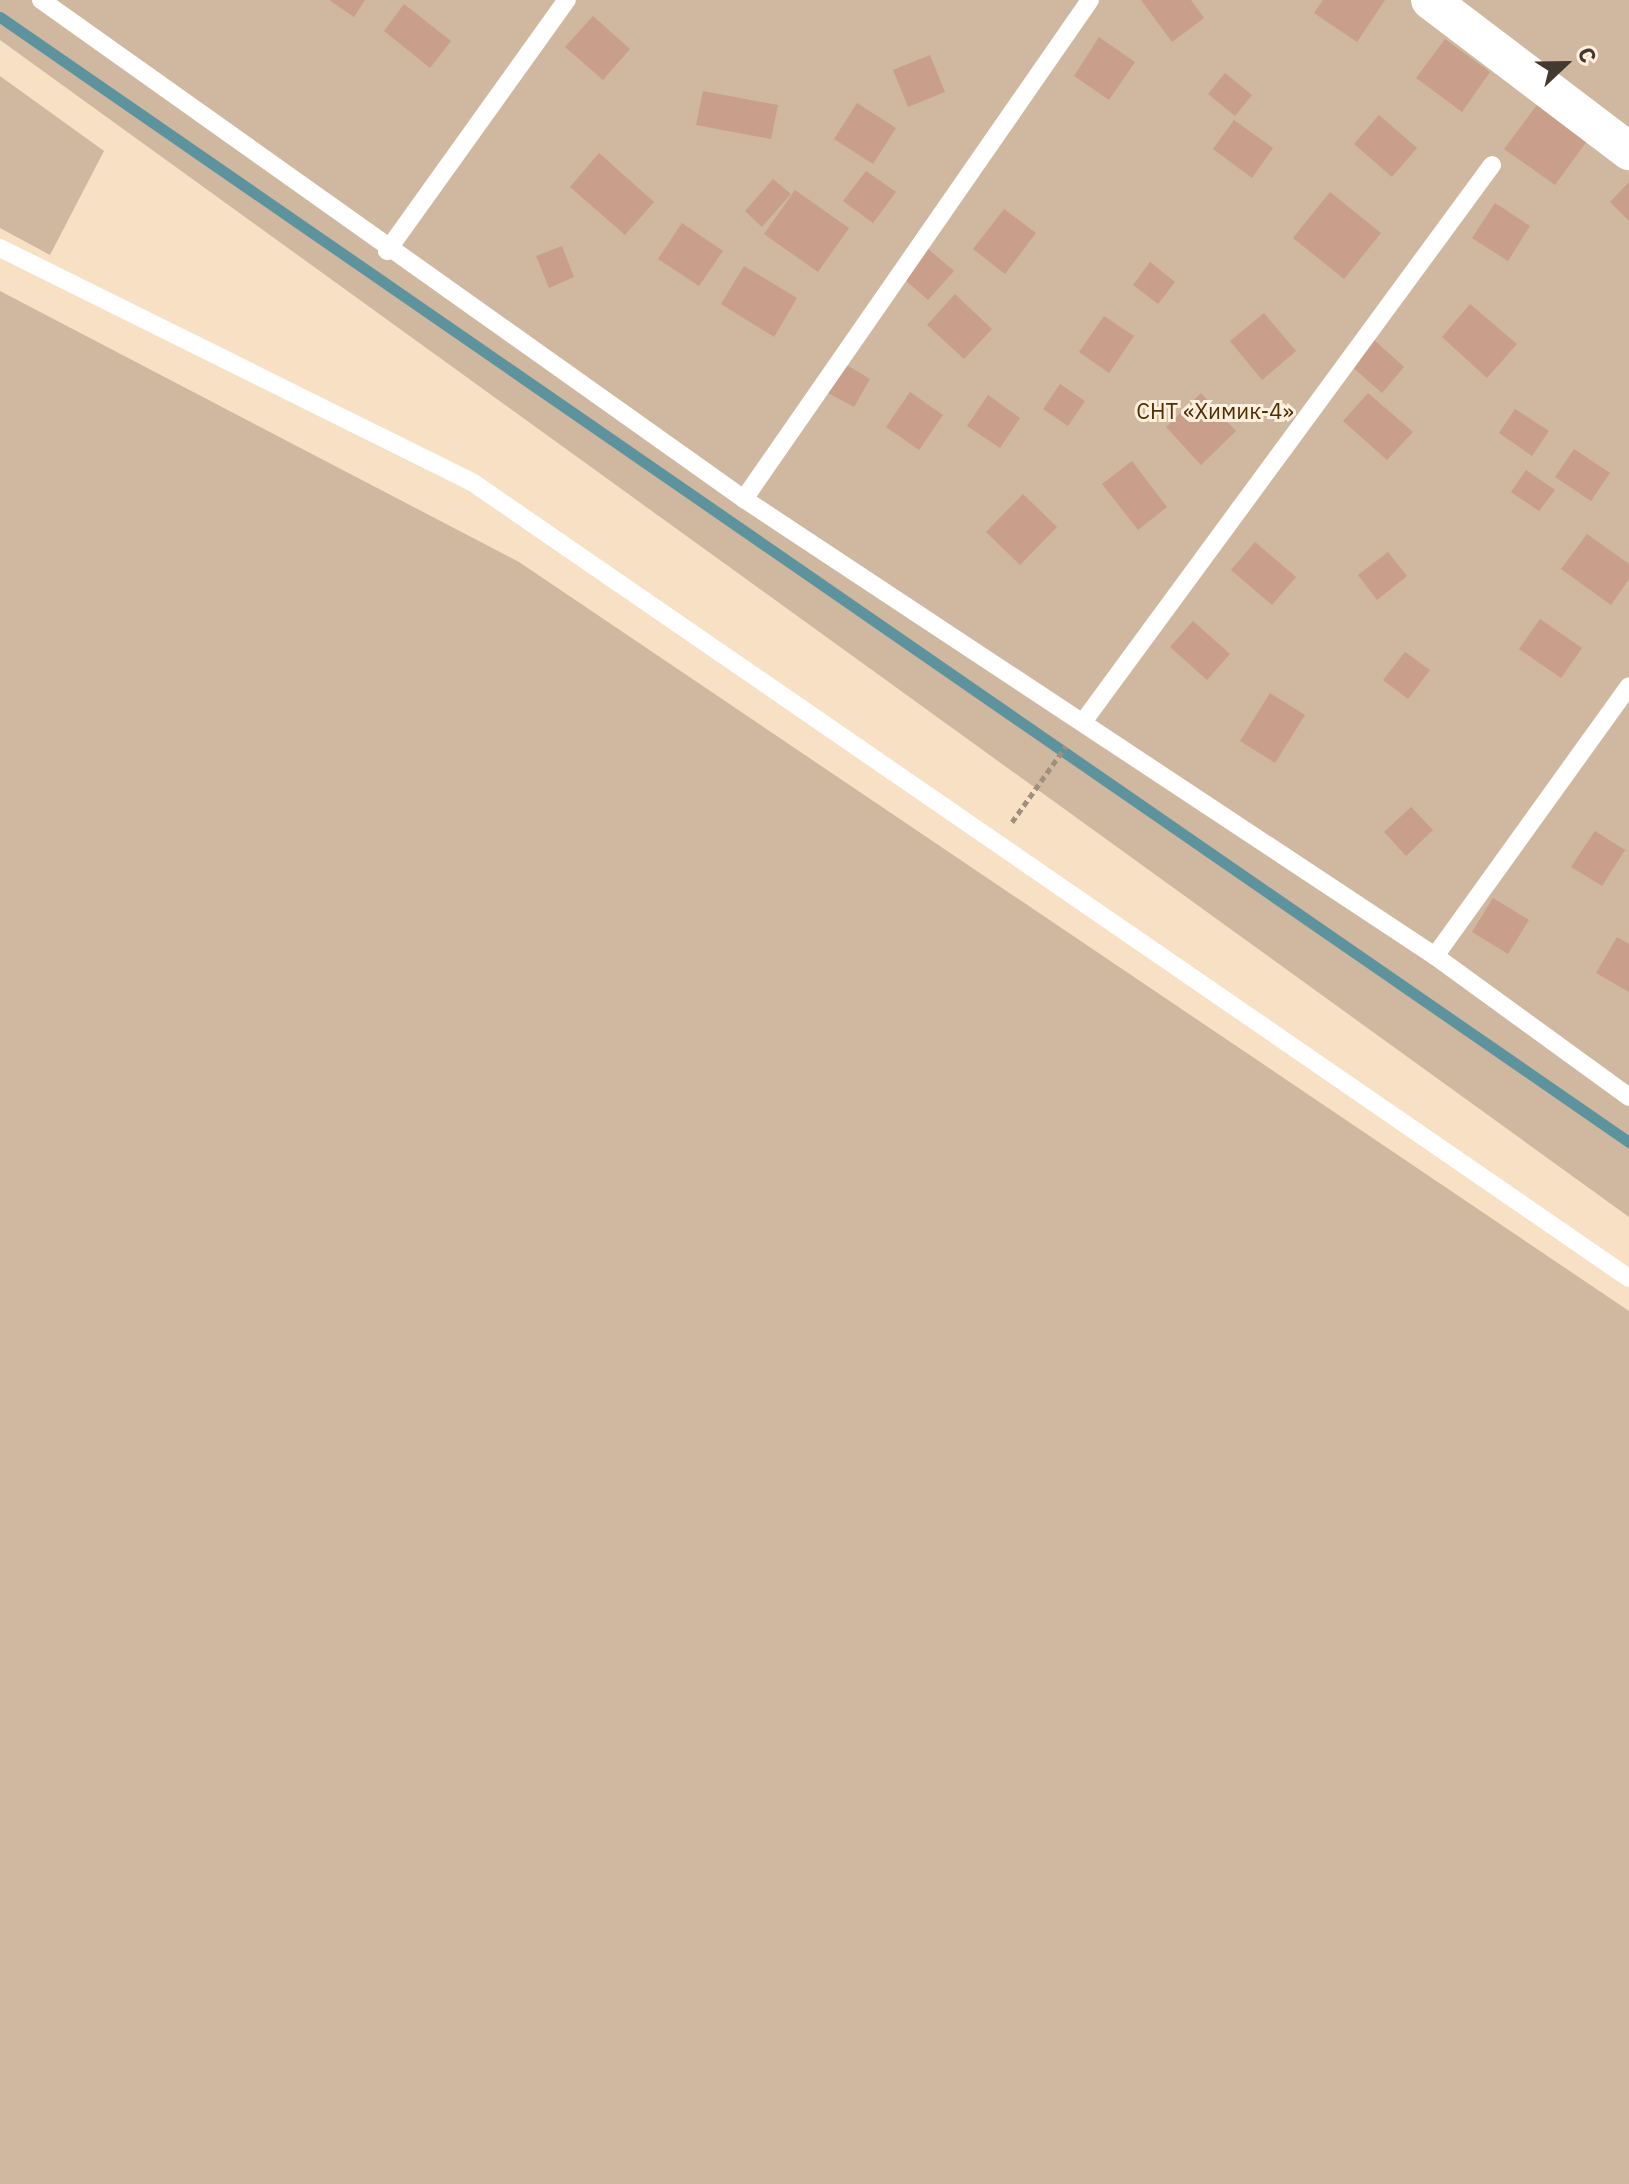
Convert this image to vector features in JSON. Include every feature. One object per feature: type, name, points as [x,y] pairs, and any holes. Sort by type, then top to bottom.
[{"type":"street","points":[[1430,0],[1629,151]]},
{"type":"lane","points":[[387,251],[567,0]]},
{"type":"lane","points":[[744,499],[1090,0]]},
{"type":"lane","points":[[44,1],[387,251],[744,499],[1435,956],[1629,1097]]},
{"type":"lane","points":[[1083,722],[1492,165]]},
{"type":"lane","points":[[0,248],[472,482],[1629,1278]]},
{"type":"lane","points":[[1435,956],[1629,686]]},
{"type":"path","points":[[997,843],[1083,722]]},
{"type":"green space","name":"СНТ «Химик-4»","points":[[0,0],[1629,0],[1629,1217],[0,40]]},
{"type":"green space","points":[[0,76],[104,151],[50,255],[0,228]]},
{"type":"green space","points":[[0,291],[519,562],[1629,1311],[1629,2184],[0,2184]]},
{"type":"building","points":[[329,0],[365,0],[354,17]]},
{"type":"building","points":[[1141,0],[1191,0],[1204,18],[1172,42]]},
{"type":"building","points":[[1323,0],[1385,0],[1357,42],[1314,13]]},
{"type":"building","points":[[404,4],[451,41],[430,68],[384,31]]},
{"type":"building","points":[[593,16],[630,49],[603,80],[565,47]]},
{"type":"building","points":[[1099,37],[1135,62],[1109,100],[1074,76]]},
{"type":"building","points":[[1445,39],[1490,72],[1462,112],[1416,78]]},
{"type":"building","points":[[930,55],[945,92],[908,107],[893,70]]},
{"type":"building","points":[[1225,73],[1252,95],[1235,116],[1208,94]]},
{"type":"building","points":[[703,91],[778,105],[771,139],[696,125]]},
{"type":"building","points":[[857,103],[896,128],[873,164],[834,139]]},
{"type":"building","points":[[1537,105],[1587,141],[1555,185],[1504,149]]},
{"type":"building","points":[[1379,115],[1417,148],[1392,177],[1354,144]]},
{"type":"building","points":[[1234,120],[1273,148],[1252,178],[1213,149]]},
{"type":"building","points":[[599,153],[654,202],[625,235],[570,187]]},
{"type":"building","points":[[866,171],[896,192],[873,223],[843,201]]},
{"type":"building","points":[[773,179],[791,194],[762,227],[745,211]]},
{"type":"building","points":[[1629,182],[1629,221],[1610,202]]},
{"type":"building","points":[[795,190],[849,228],[818,272],[764,234]]},
{"type":"building","points":[[1330,192],[1381,233],[1344,279],[1293,238]]},
{"type":"building","points":[[1495,203],[1530,226],[1508,261],[1472,238]]},
{"type":"building","points":[[1004,209],[1036,233],[1005,274],[973,249]]},
{"type":"building","points":[[682,223],[723,251],[699,286],[658,259]]},
{"type":"building","points":[[921,243],[954,271],[928,300],[896,272]]},
{"type":"building","points":[[562,246],[574,277],[549,288],[536,256]]},
{"type":"building","points":[[1150,262],[1175,282],[1158,304],[1133,285]]},
{"type":"building","points":[[744,266],[797,298],[774,337],[721,304]]},
{"type":"building","points":[[955,294],[992,329],[964,359],[927,325]]},
{"type":"building","points":[[1470,304],[1517,344],[1487,378],[1442,337]]},
{"type":"building","points":[[1264,313],[1296,351],[1262,380],[1230,341]]},
{"type":"building","points":[[1104,316],[1134,336],[1109,373],[1079,352]]},
{"type":"building","points":[[1373,339],[1404,367],[1382,393],[1350,365]]},
{"type":"building","points":[[845,364],[870,379],[854,407],[828,393]]},
{"type":"building","points":[[1060,384],[1085,401],[1068,426],[1043,409]]},
{"type":"building","points":[[910,392],[943,415],[919,450],[886,427]]},
{"type":"building","points":[[1201,393],[1236,431],[1201,465],[1166,427]]},
{"type":"building","points":[[1368,393],[1413,432],[1387,460],[1343,421]]},
{"type":"building","points":[[988,395],[1020,418],[1000,448],[967,426]]},
{"type":"building","points":[[1515,409],[1549,431],[1532,456],[1499,433]]},
{"type":"building","points":[[1574,449],[1610,473],[1591,501],[1555,477]]},
{"type":"building","points":[[1132,461],[1167,507],[1138,530],[1102,484]]},
{"type":"building","points":[[1526,470],[1555,490],[1539,511],[1511,492]]},
{"type":"building","points":[[1023,494],[1057,527],[1020,565],[986,532]]},
{"type":"building","points":[[1587,534],[1629,564],[1629,579],[1611,605],[1561,569]]},
{"type":"building","points":[[1255,542],[1296,577],[1272,605],[1231,570]]},
{"type":"building","points":[[1388,552],[1407,576],[1377,600],[1358,575]]},
{"type":"building","points":[[1540,619],[1582,648],[1561,678],[1519,649]]},
{"type":"building","points":[[1193,621],[1230,654],[1207,680],[1170,647]]},
{"type":"building","points":[[1405,652],[1430,670],[1408,699],[1383,680]]},
{"type":"building","points":[[1270,693],[1305,715],[1275,763],[1240,741]]},
{"type":"building","points":[[1411,807],[1433,830],[1406,856],[1384,832]]},
{"type":"building","points":[[1595,831],[1625,850],[1602,886],[1571,867]]},
{"type":"building","points":[[1493,898],[1529,920],[1508,954],[1472,932]]},
{"type":"building","points":[[1617,937],[1629,944],[1629,992],[1596,973]]},
{"type":"waterway","points":[[0,17],[1629,1142]]}]
